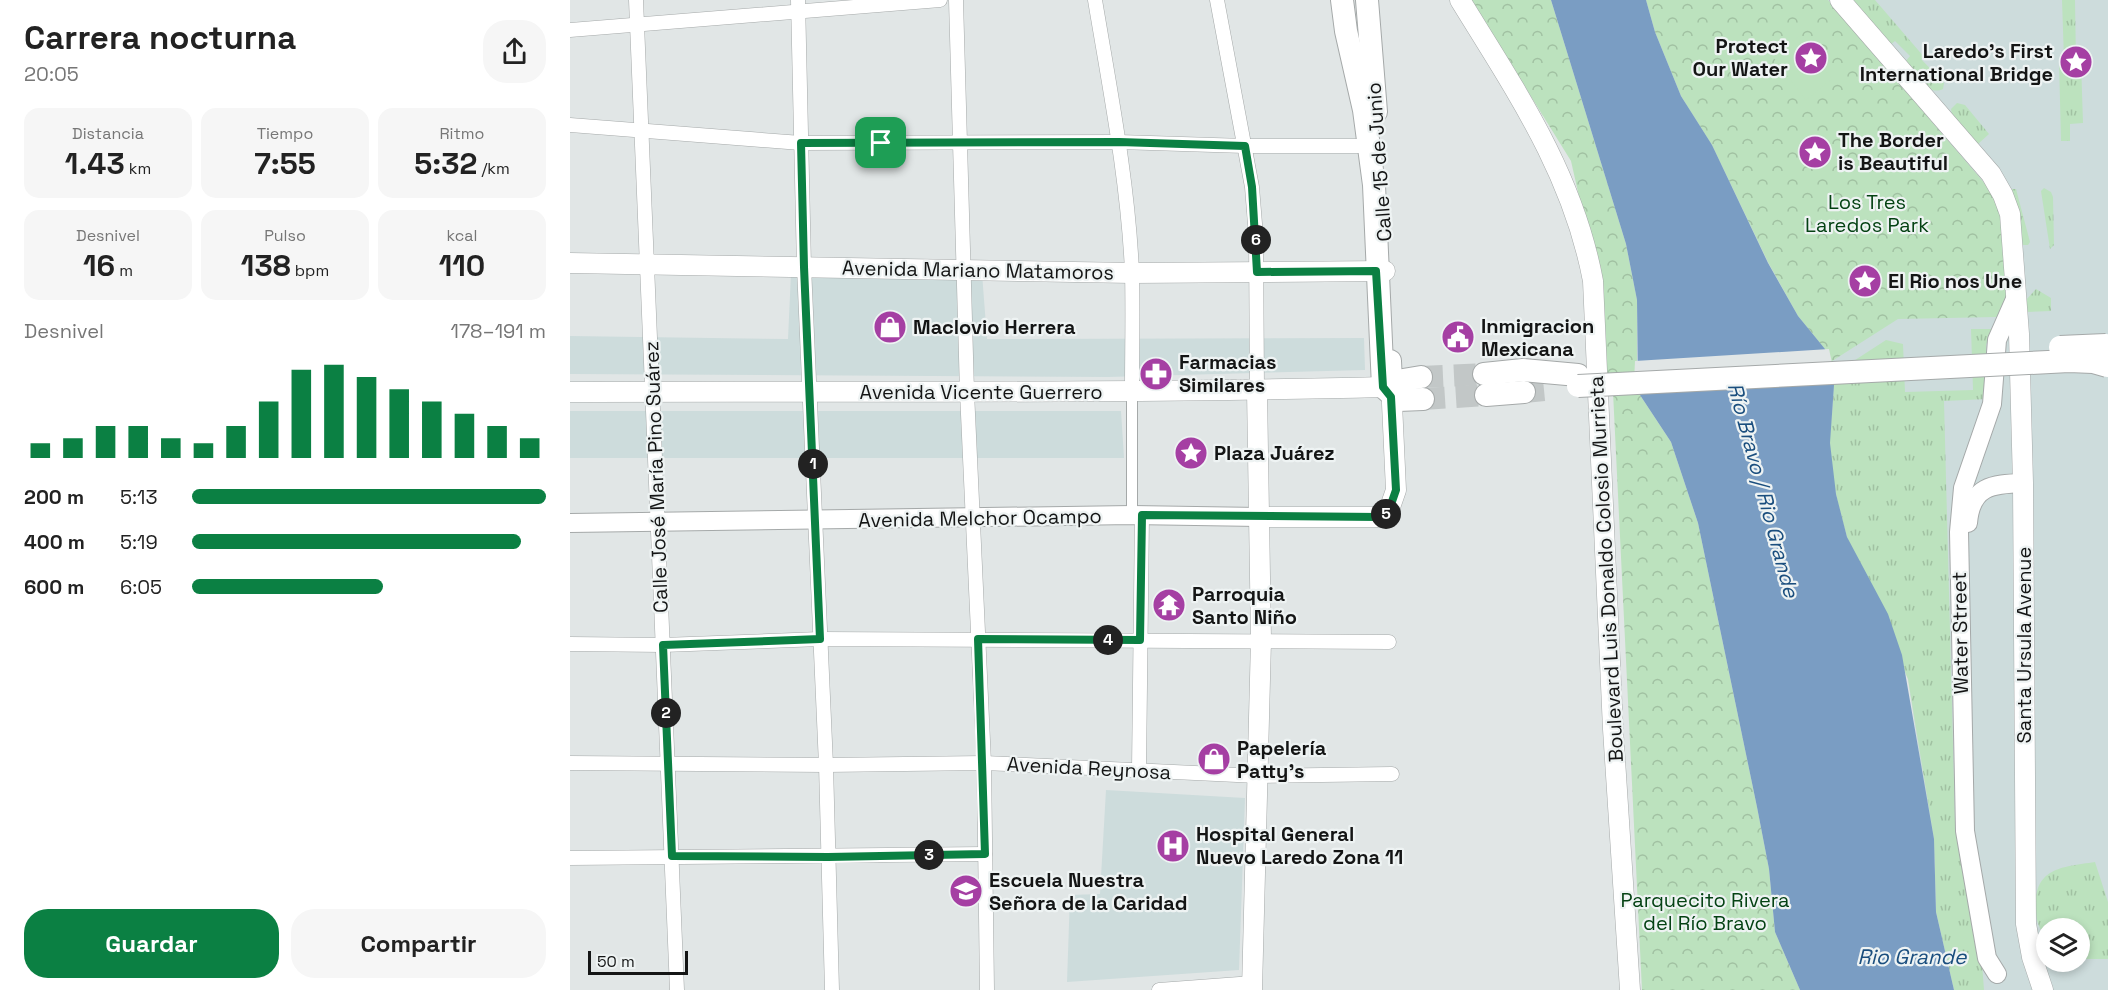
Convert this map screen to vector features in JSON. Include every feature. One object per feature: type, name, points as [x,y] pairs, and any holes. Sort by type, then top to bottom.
[{"type":"main road","name":"Calle 15 de Junio","points":[[1342,0],[1346,31],[1373,141]]},
{"type":"main road","name":"Calle 15 de Junio","points":[[1367,0],[1373,141],[1396,490],[1388,513]]},
{"type":"main road","name":"Boulevard Luis Donaldo Colosio Murrieta","points":[[1460,0],[1555,162],[1579,221],[1593,281],[1613,729],[1630,990]]},
{"type":"main road","name":"Santa Ursula Avenue","points":[[1840,0],[1980,162],[2003,195],[2012,226],[2016,297],[2011,329],[2024,492],[2026,924],[2032,957],[2043,990]]},
{"type":"main road","name":"Avenida Mariano Matamoros","points":[[570,263],[1132,273],[1381,271]]},
{"type":"main road","points":[[1578,380],[1522,370],[1485,384],[1534,391],[1578,380],[2108,360]]},
{"type":"main road","points":[[1388,389],[1422,388]]},
{"type":"main road","name":"Avenida Vicente Guerrero","points":[[570,392],[1132,392],[1388,389]]},
{"type":"main road","points":[[1253,986],[1261,640],[1257,390]]},
{"type":"main road","name":"Avenida Melchor Ocampo","points":[[1259,517],[1379,517],[1388,513]]},
{"type":"street","name":"Calle José María Pino Suárez","points":[[636,0],[677,990]]},
{"type":"street","points":[[570,30],[798,6],[940,0]]},
{"type":"street","points":[[956,0],[962,143],[967,392],[984,763],[987,990]]},
{"type":"street","points":[[1095,0],[1119,142],[1132,273],[1132,392],[1140,640],[1139,770]]},
{"type":"street","points":[[1217,0],[1229,75],[1252,187],[1257,272],[1257,390]]},
{"type":"street","points":[[798,6],[804,267],[826,765],[832,990]]},
{"type":"street","points":[[570,125],[801,143],[1119,142],[1245,146],[1373,141]]},
{"type":"street","name":"Water Street","points":[[1999,982],[1987,958],[1965,831],[1959,532],[1963,488],[1992,404],[1997,340],[2011,329]]},
{"type":"street","name":"Water Street","points":[[1999,982],[1997,952],[1972,813],[1968,520],[1971,505],[1984,488],[1997,484],[2024,492]]},
{"type":"street","name":"Avenida Melchor Ocampo","points":[[570,523],[816,522],[1137,515],[1259,517]]},
{"type":"street","points":[[570,644],[663,645],[820,639],[1389,642]]},
{"type":"street","name":"Avenida Reynosa","points":[[570,763],[826,765],[984,763],[1258,776],[1392,774]]},
{"type":"street","points":[[570,858],[985,854]]},
{"type":"street","points":[[1159,990],[1253,986]]},
{"type":"shaded area","points":[[1646,0],[2108,0],[2108,990],[1954,990],[1908,679]]},
{"type":"shaded area","points":[[791,273],[982,273],[987,339],[1364,338],[1365,370],[1108,377],[570,374],[570,336],[788,339]]},
{"type":"shaded area","points":[[570,411],[1121,411],[1124,458],[570,458]]},
{"type":"shaded area","name":"Hospital General Nuevo Laredo Zona 11","points":[[1106,790],[1245,798],[1239,970],[1067,982],[1070,895],[1100,894]]},
{"type":"green space","points":[[1471,0],[1551,0],[1626,244],[1637,300],[1637,382],[1601,384],[1592,254],[1571,161]]},
{"type":"green space","name":"Los Tres Laredos Park","points":[[1646,0],[1828,0],[1992,192],[2004,225],[2008,290],[1997,317],[1898,319],[1829,363],[1825,349],[1798,316],[1768,262],[1712,145],[1681,96],[1655,32]]},
{"type":"green space","points":[[1851,0],[1875,0],[1925,58],[1921,59],[1944,83],[1943,89],[1932,90],[1922,83],[1905,62],[1910,56],[1895,41],[1890,45]]},
{"type":"green space","points":[[2062,0],[2075,0],[2076,61],[2081,61],[2083,123],[2070,124],[2070,141],[2061,141],[2059,61],[2064,60]]},
{"type":"green space","points":[[1799,36],[1832,79],[1806,100],[1773,57]]},
{"type":"green space","points":[[1957,103],[1965,105],[1989,134],[1978,144],[1952,115],[1951,109]]},
{"type":"green space","points":[[2044,188],[2051,192],[2053,197],[2054,245],[2050,249],[2041,191]]},
{"type":"green space","points":[[2008,189],[2016,189],[2030,242],[2028,245],[2020,245]]},
{"type":"green space","points":[[2036,289],[2051,298],[2051,311],[2027,312],[2025,301]]},
{"type":"green space","points":[[1971,329],[1992,329],[1986,345],[1988,399],[1944,401],[1955,823],[1982,963],[1984,990],[1954,990],[1936,912],[1934,839],[1908,679],[1847,537],[1835,489],[1830,441],[1832,375],[1886,340],[1903,344],[1905,392],[1973,390]]},
{"type":"green space","name":"Parquecito Rivera del Río Bravo","points":[[1613,392],[1638,392],[1671,442],[1698,523],[1769,869],[1775,932],[1800,990],[1642,990]]},
{"type":"green space","points":[[2095,862],[2108,902],[2108,959],[2090,959],[2090,918],[2037,918],[2036,896],[2039,885],[2052,872]]},
{"type":"water","points":[[1551,0],[1646,0],[1655,32],[1681,96],[1712,145],[1768,263],[1798,316],[1825,349],[1834,385],[1830,443],[1836,494],[1847,537],[1888,614],[1902,655],[1934,839],[1936,912],[1954,990],[1800,990],[1775,932],[1769,869],[1698,523],[1671,442],[1638,392],[1637,300],[1626,244]]},
{"type":"pier","points":[[1829,349],[1836,382],[1634,382],[1635,361]]},
{"type":"tunnel","points":[[1421,377],[1484,374]]},
{"type":"tunnel","points":[[1524,392],[1544,390]]},
{"type":"tunnel","points":[[1423,399],[1486,395]]},
{"type":"place","name":"Protect Our Water","points":[[1811,58]]},
{"type":"place","name":"Laredo's First International Bridge","points":[[2076,62]]},
{"type":"place","name":"The Border is Beautiful","points":[[1815,152]]},
{"type":"place","name":"El Rio nos Une","points":[[1865,281]]},
{"type":"place","name":"Maclovio Herrera","points":[[890,327]]},
{"type":"place","name":"Inmigracion Mexicana","points":[[1458,337]]},
{"type":"place","name":"Farmacias Similares","points":[[1156,374]]},
{"type":"place","name":"Plaza Juárez","points":[[1191,453]]},
{"type":"place","name":"Parroquia Santo Niño","points":[[1169,605]]},
{"type":"place","name":"Papelería Patty's","points":[[1214,759]]},
{"type":"place","name":"Hospital General Nuevo Laredo Zona 11","points":[[1173,846]]},
{"type":"place","name":"Escuela Nuestra Señora de la Caridad","points":[[966,891]]},
{"type":"route","points":[[1119,142],[1245,146],[1252,187],[1257,272],[1376,271],[1383,387],[1391,397],[1396,490],[1392,505],[1388,513],[1379,517],[1142,515],[1140,640],[978,639],[984,763],[985,854],[828,857],[672,856],[663,645],[820,639],[801,143],[881,143],[1119,142]]},
{"type":"water label","name":"Río Bravo / Rio Grande","points":[[1763,490]]},
{"type":"water label","name":"Rio Grande","points":[[1912,957]]}]
